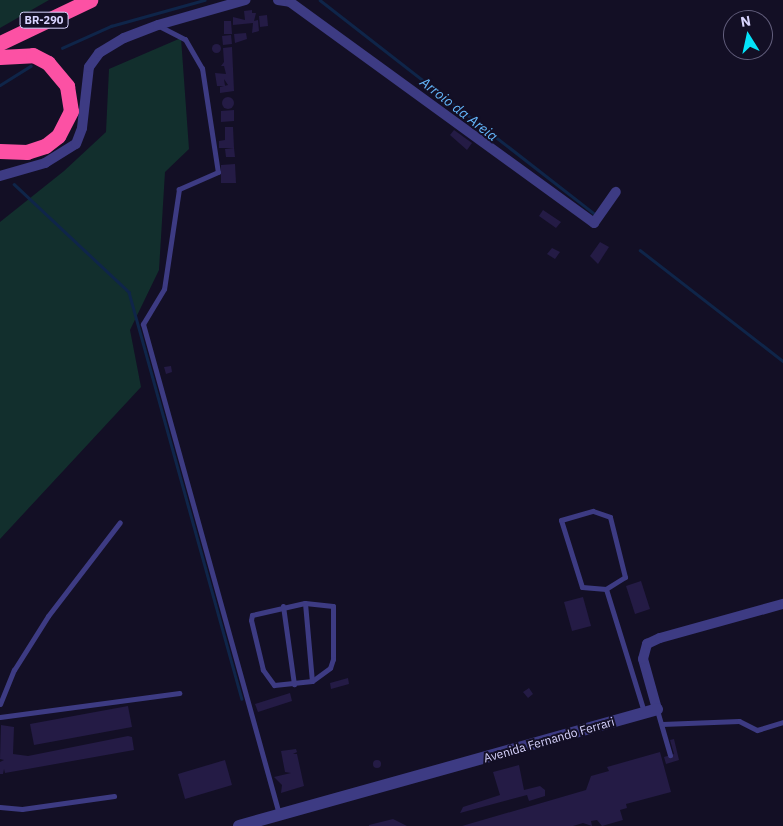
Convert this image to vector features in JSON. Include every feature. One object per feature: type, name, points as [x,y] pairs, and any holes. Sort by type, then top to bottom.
[{"type":"highway","name":"BR-290","points":[[0,44],[90,0]]},
{"type":"highway","points":[[0,57],[34,54],[48,63],[67,86],[71,111],[58,136],[45,146],[27,152],[0,151]]},
{"type":"street","points":[[0,176],[45,163],[76,144],[82,128],[89,67],[99,53],[124,38],[158,25],[245,0]]},
{"type":"street","points":[[278,0],[290,2],[594,223],[616,192]]},
{"type":"street","points":[[657,709],[643,659],[648,644],[660,638],[783,604]]},
{"type":"street","name":"Avenida Fernando Ferrari","points":[[239,826],[657,709]]},
{"type":"lane","points":[[158,25],[185,38],[202,68],[218,172],[178,189],[164,289],[143,324],[279,815]]},
{"type":"lane","points":[[592,511],[610,517],[625,577],[606,589],[582,587],[561,520],[592,511]]},
{"type":"lane","points":[[0,704],[14,670],[48,616],[120,522]]},
{"type":"lane","points":[[606,589],[644,713]]},
{"type":"lane","points":[[304,603],[312,681]]},
{"type":"lane","points":[[304,603],[333,606],[333,659],[330,668],[312,681],[274,685],[269,680],[250,620],[256,612],[283,606],[304,603]]},
{"type":"lane","points":[[283,606],[294,684]]},
{"type":"lane","points":[[0,717],[179,693]]},
{"type":"lane","points":[[657,709],[670,755]]},
{"type":"lane","points":[[662,724],[738,721],[757,730],[783,722]]},
{"type":"lane","points":[[0,807],[22,809],[114,796]]},
{"type":"green space","points":[[0,0],[49,0],[0,28]]},
{"type":"green space","points":[[181,38],[189,149],[165,172],[159,270],[130,330],[141,387],[0,539],[0,222],[64,171],[106,132],[109,69]]},
{"type":"building","points":[[252,10],[252,13],[256,13],[254,21],[258,20],[259,31],[252,33],[253,23],[233,25],[233,17],[245,20],[244,11]]},
{"type":"building","points":[[267,15],[268,26],[260,27],[259,16]]},
{"type":"building","points":[[224,21],[231,21],[232,34],[224,34]]},
{"type":"building","points":[[246,33],[247,39],[235,43],[234,34]]},
{"type":"building","points":[[231,35],[232,44],[223,45],[222,36]]},
{"type":"building","points":[[216,43],[221,48],[216,53],[211,48]]},
{"type":"building","points":[[232,47],[234,91],[220,93],[220,87],[224,86],[217,86],[215,73],[226,74],[224,66],[221,66],[224,62],[223,48]]},
{"type":"building","points":[[226,97],[230,97],[234,103],[230,109],[226,109],[222,105],[222,101]]},
{"type":"building","points":[[234,110],[234,121],[221,122],[221,111]]},
{"type":"building","points":[[225,127],[233,127],[234,148],[219,148],[219,141],[225,140]]},
{"type":"building","points":[[454,130],[472,143],[467,150],[450,135]]},
{"type":"building","points":[[234,148],[235,157],[226,157],[225,149]]},
{"type":"building","points":[[235,164],[236,183],[221,183],[221,165]]},
{"type":"building","points":[[543,210],[561,222],[556,228],[539,216]]},
{"type":"building","points":[[600,242],[609,247],[598,264],[590,256]]},
{"type":"building","points":[[552,248],[560,252],[555,259],[547,254]]},
{"type":"building","points":[[171,366],[172,372],[166,374],[164,367]]},
{"type":"building","points":[[641,581],[650,609],[635,614],[626,586]]},
{"type":"building","points":[[583,597],[591,626],[572,631],[564,602]]},
{"type":"building","points":[[348,678],[349,684],[331,689],[330,683]]},
{"type":"building","points":[[529,688],[533,694],[528,698],[523,692]]},
{"type":"building","points":[[290,693],[292,701],[258,712],[255,704]]},
{"type":"building","points":[[128,706],[132,727],[34,745],[30,724]]},
{"type":"building","points":[[1,725],[14,727],[13,754],[28,756],[128,736],[132,737],[134,750],[5,773],[4,769],[3,774],[0,774],[0,762],[4,760],[0,759]]},
{"type":"building","points":[[674,739],[679,760],[666,764],[664,757],[674,754],[670,740]]},
{"type":"building","points":[[296,749],[297,752],[293,754],[297,754],[304,786],[281,793],[282,785],[274,777],[291,773],[285,772],[281,751]]},
{"type":"building","points":[[660,752],[671,792],[626,804],[627,808],[620,810],[623,820],[602,826],[597,820],[591,821],[592,826],[583,823],[573,826],[462,826],[586,790],[591,776],[609,771],[607,767]]},
{"type":"building","points":[[225,760],[232,785],[185,799],[178,774]]},
{"type":"building","points":[[377,760],[381,764],[377,768],[373,764]]},
{"type":"building","points":[[519,765],[524,790],[540,786],[545,790],[545,796],[529,801],[527,795],[460,813],[463,807],[500,795],[493,772]]},
{"type":"building","points":[[393,819],[407,826],[369,826],[369,825]]},
{"type":"waterway","name":"Arroio da Areia","points":[[62,48],[111,26],[204,0]]},
{"type":"waterway","name":"Arroio da Areia","points":[[320,0],[597,216]]},
{"type":"waterway","name":"Arroio da Areia","points":[[0,85],[31,66]]},
{"type":"waterway","points":[[14,184],[129,292],[242,699]]},
{"type":"waterway","name":"Arroio da Areia","points":[[640,250],[783,361]]}]
